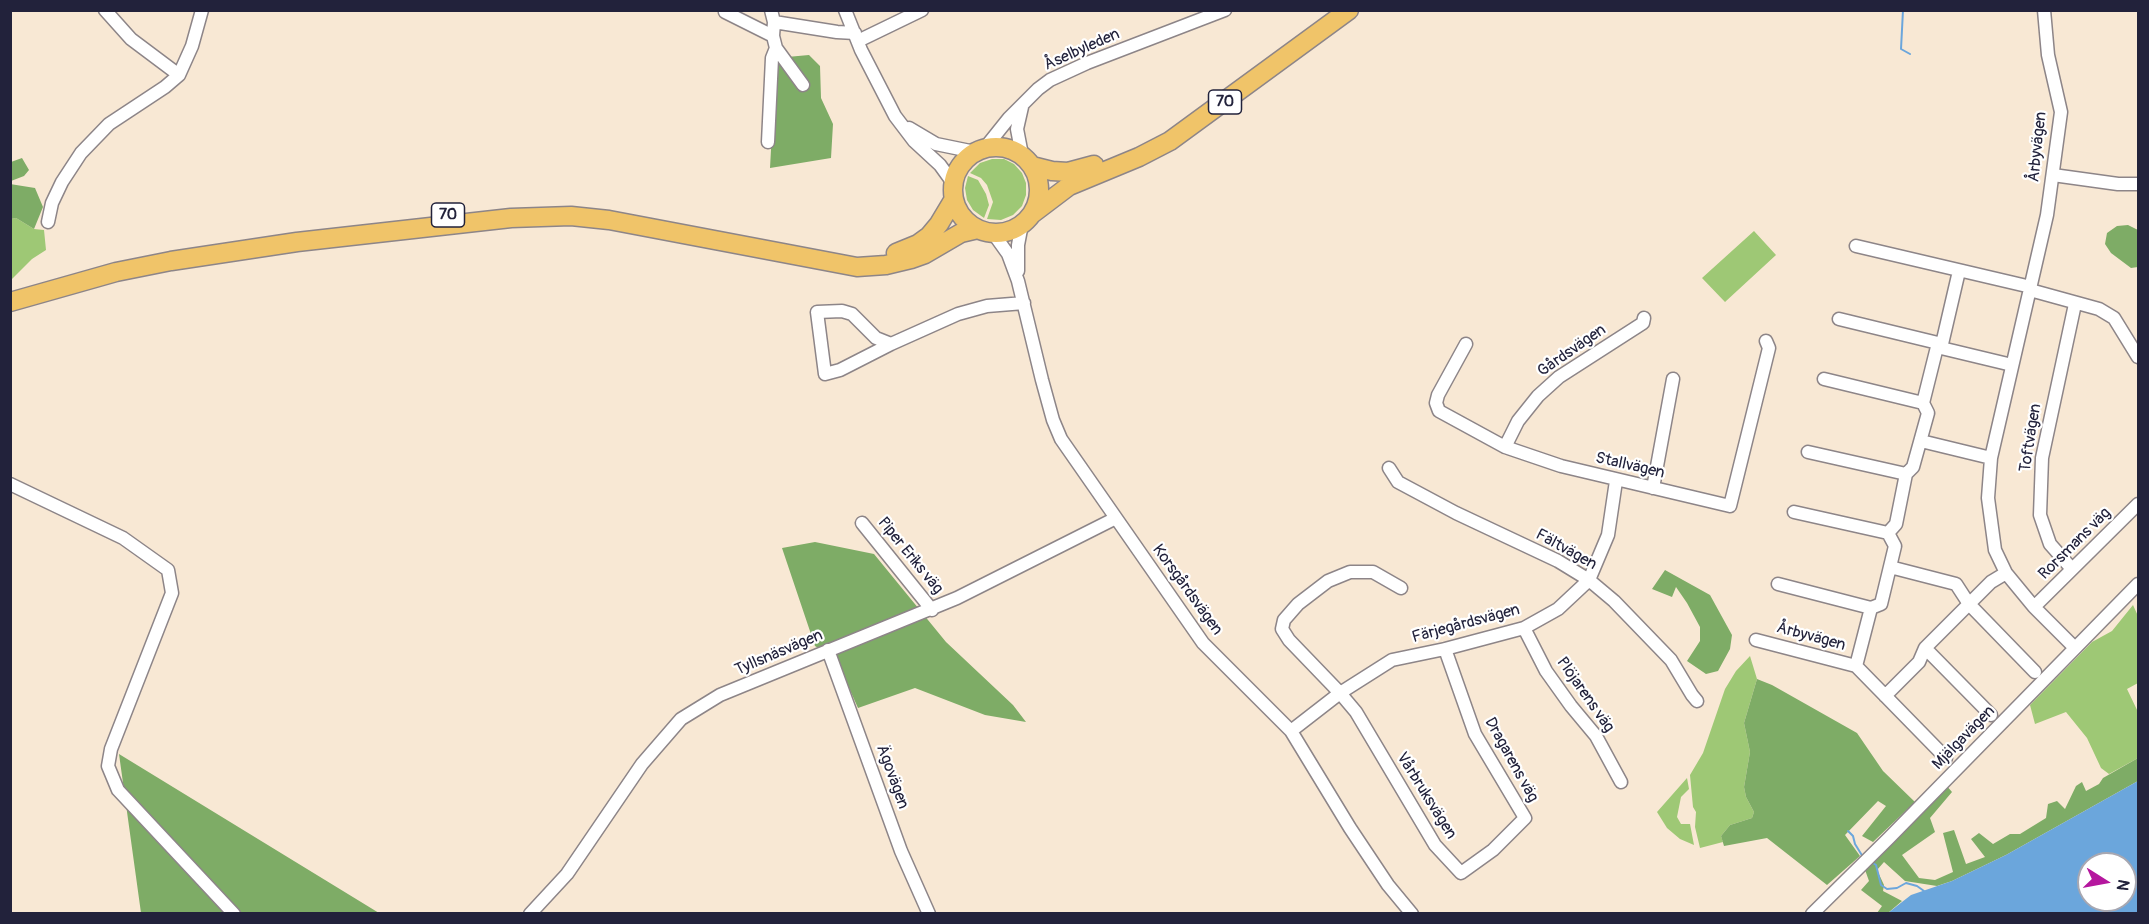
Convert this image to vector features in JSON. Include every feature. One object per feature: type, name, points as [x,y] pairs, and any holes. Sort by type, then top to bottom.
[{"type":"highway","name":"70","points":[[10,291],[114,263],[233,241],[541,206],[611,210],[844,255],[874,257],[903,251],[918,244],[939,224],[961,165],[980,150],[1004,147],[1027,161],[1052,171],[1068,172],[1096,165],[1167,131],[1333,10]]},
{"type":"highway","name":"70","points":[[10,302],[116,272],[171,261],[297,242],[511,218],[571,216],[609,220],[857,267],[886,266],[925,254],[961,233],[1008,231],[1070,186],[1139,157],[1170,141],[1349,10]]},
{"type":"highway","points":[[1027,161],[1038,179],[1039,193],[1027,219]]},
{"type":"highway","points":[[953,191],[956,207],[965,220],[986,231]]},
{"type":"street","points":[[105,10],[130,39],[179,75]]},
{"type":"street","points":[[48,222],[52,203],[62,182],[81,153],[109,124],[165,87],[179,75],[192,46],[202,10]]},
{"type":"street","points":[[845,10],[895,116],[914,141],[940,165],[953,191]]},
{"type":"street","points":[[768,142],[772,58],[775,42],[772,16],[856,37],[922,10]]},
{"type":"street","name":"Åselbyleden","points":[[980,150],[1038,89],[1066,72],[1225,10]]},
{"type":"street","name":"Årbyvägen","points":[[2044,10],[2048,55],[2061,112],[2053,175],[2031,289],[1991,458],[1988,498],[1995,550],[2006,573],[2034,607],[2075,648]]},
{"type":"street","points":[[725,12],[775,42],[803,85]]},
{"type":"street","points":[[1024,102],[1017,129],[1027,161]]},
{"type":"street","points":[[895,116],[936,144],[980,150]]},
{"type":"street","points":[[2053,175],[2118,184],[2139,184]]},
{"type":"street","name":"Korsgårdsvägen","points":[[1018,281],[1018,245],[1027,219]]},
{"type":"street","name":"Korsgårdsvägen","points":[[986,231],[1008,254],[1018,281],[1053,420],[1061,439],[1203,643],[1291,731],[1350,828],[1388,885],[1412,914]]},
{"type":"street","points":[[1856,246],[2031,289],[2075,304],[2099,309],[2114,318],[2139,357]]},
{"type":"street","points":[[1794,512],[1888,533],[1896,524],[1906,474],[1913,467],[1928,413],[1923,403],[1959,271]]},
{"type":"street","points":[[891,344],[876,338],[852,314],[842,310],[818,312],[825,374],[840,370],[891,344],[972,309],[1024,303]]},
{"type":"street","name":"Toftvägen","points":[[2072,569],[2050,544],[2040,515],[2042,458],[2075,304]]},
{"type":"street","name":"Gårdsvägen","points":[[1505,447],[1518,422],[1538,396],[1559,377],[1643,323],[1644,318]]},
{"type":"street","points":[[1839,318],[2012,365]]},
{"type":"street","name":"Stallvägen","points":[[1466,344],[1438,394],[1436,403],[1439,411],[1505,447],[1562,466],[1616,481],[1730,506],[1769,348],[1766,341]]},
{"type":"street","points":[[1653,488],[1673,379]]},
{"type":"street","points":[[1824,379],[1923,403]]},
{"type":"street","points":[[1921,441],[1991,458]]},
{"type":"street","points":[[1808,452],[1906,474]]},
{"type":"street","name":"Fältvägen","points":[[1389,468],[1398,482],[1474,522],[1558,561],[1589,580],[1614,601],[1671,660],[1697,701]]},
{"type":"street","name":"Färjegårdsvägen","points":[[1291,731],[1340,693],[1392,660],[1524,628],[1558,609],[1589,580],[1608,535],[1616,481]]},
{"type":"street","points":[[10,484],[123,538],[168,570],[172,593],[111,749],[108,766],[118,790],[234,914]]},
{"type":"street","name":"Rorsmans väg","points":[[2034,607],[2139,504]]},
{"type":"street","name":"Tyllsnäsvägen","points":[[530,914],[567,874],[642,764],[681,719],[720,695],[932,610],[1116,518]]},
{"type":"street","name":"Piper Eriks väg","points":[[862,523],[932,610]]},
{"type":"street","name":"Årbyvägen","points":[[1856,666],[1870,608],[1881,604],[1890,567],[1895,546],[1888,533]]},
{"type":"street","points":[[1890,567],[1956,584],[1969,604],[2035,672]]},
{"type":"street","points":[[1340,693],[1289,640],[1282,629],[1284,620],[1298,604],[1328,581],[1350,572],[1373,572],[1401,588]]},
{"type":"street","points":[[1885,696],[1919,662],[1925,648],[1991,582],[2006,573]]},
{"type":"street","points":[[1778,584],[1870,608]]},
{"type":"street","name":"Mjälgavägen","points":[[1812,914],[2139,584]]},
{"type":"street","name":"Plöjarens väg","points":[[1524,628],[1546,671],[1570,706],[1596,736],[1621,782]]},
{"type":"street","name":"Årbyvägen","points":[[1756,640],[1856,666],[1946,758]]},
{"type":"street","points":[[1925,648],[1991,715]]},
{"type":"street","name":"Dragarens väg","points":[[1445,649],[1475,734],[1525,818]]},
{"type":"street","name":"Ägovägen","points":[[828,650],[901,851],[929,914]]},
{"type":"street","name":"Vårbruksvägen","points":[[1340,693],[1356,712],[1435,845],[1461,873],[1493,850],[1525,818]]},
{"type":"green space","points":[[809,55],[820,66],[821,98],[833,124],[831,158],[770,168],[776,58]]},
{"type":"green space","points":[[22,158],[29,170],[24,176],[11,181],[11,162]]},
{"type":"green space","points":[[992,159],[1004,159],[1014,164],[1022,173],[1026,183],[1026,195],[1022,206],[1013,215],[1001,220],[987,219],[993,202],[987,185],[981,178],[970,173],[980,163]]},
{"type":"green space","points":[[968,176],[978,180],[986,194],[989,205],[984,218],[973,210],[967,200],[965,188]]},
{"type":"green space","points":[[10,184],[35,188],[43,207],[34,229],[16,218],[11,219]]},
{"type":"green space","points":[[16,218],[34,229],[44,230],[46,250],[32,259],[11,280],[11,219]]},
{"type":"green space","points":[[2128,225],[2138,230],[2138,267],[2131,268],[2111,253],[2105,244],[2107,233],[2117,226]]},
{"type":"green space","points":[[1754,231],[1776,255],[1725,302],[1702,278]]},
{"type":"green space","points":[[815,542],[874,554],[946,642],[1013,705],[1026,722],[985,715],[915,688],[858,708],[836,659],[815,646],[782,548]]},
{"type":"green space","points":[[1665,570],[1710,595],[1732,635],[1730,649],[1718,671],[1706,674],[1687,661],[1700,641],[1700,627],[1676,587],[1672,597],[1652,589]]},
{"type":"green space","points":[[2133,605],[2138,616],[2138,683],[2127,689],[2138,712],[2138,758],[2109,774],[2101,768],[2087,738],[2066,712],[2035,724],[2030,705],[2092,642],[2112,631]]},
{"type":"green space","points":[[1750,656],[1757,679],[1744,723],[1750,752],[1744,787],[1746,797],[1754,812],[1752,818],[1730,825],[1721,836],[1723,842],[1700,848],[1695,827],[1696,812],[1693,807],[1690,775],[1703,753],[1725,689],[1736,671]]},
{"type":"green space","points":[[1757,679],[1772,685],[1857,733],[1883,771],[1915,802],[1873,842],[1862,836],[1886,806],[1878,801],[1845,835],[1860,856],[1827,885],[1767,838],[1724,846],[1721,836],[1730,825],[1752,818],[1754,812],[1746,797],[1744,787],[1750,752],[1744,723]]},
{"type":"green space","points":[[119,754],[379,913],[141,913]]},
{"type":"green space","points":[[2138,758],[2138,781],[2006,855],[1952,881],[1937,886],[1905,881],[1884,862],[1877,870],[1884,885],[1883,891],[1902,901],[1888,913],[1877,913],[1882,906],[1861,890],[1869,881],[1864,867],[1946,785],[1952,792],[1930,818],[1935,832],[1902,855],[1919,878],[1935,880],[1953,872],[1943,833],[1954,830],[1966,864],[1985,857],[1971,839],[1979,833],[1993,844],[2010,834],[2020,834],[2046,818],[2048,804],[2057,801],[2065,809],[2076,786],[2082,782],[2086,791],[2099,784],[2103,778]]},
{"type":"green space","points":[[1687,778],[1689,789],[1681,797],[1677,817],[1681,824],[1690,824],[1694,845],[1680,839],[1667,828],[1657,812]]},
{"type":"water","points":[[2138,781],[2138,913],[1888,913],[1911,895],[1952,881],[2006,855]]},
{"type":"waterway","points":[[1903,10],[1901,49],[1910,54]]},
{"type":"waterway","points":[[1848,831],[1853,836],[1863,857]]},
{"type":"waterway","points":[[1870,861],[1876,865],[1881,885],[1887,889],[1897,888],[1906,883],[1924,891]]}]
